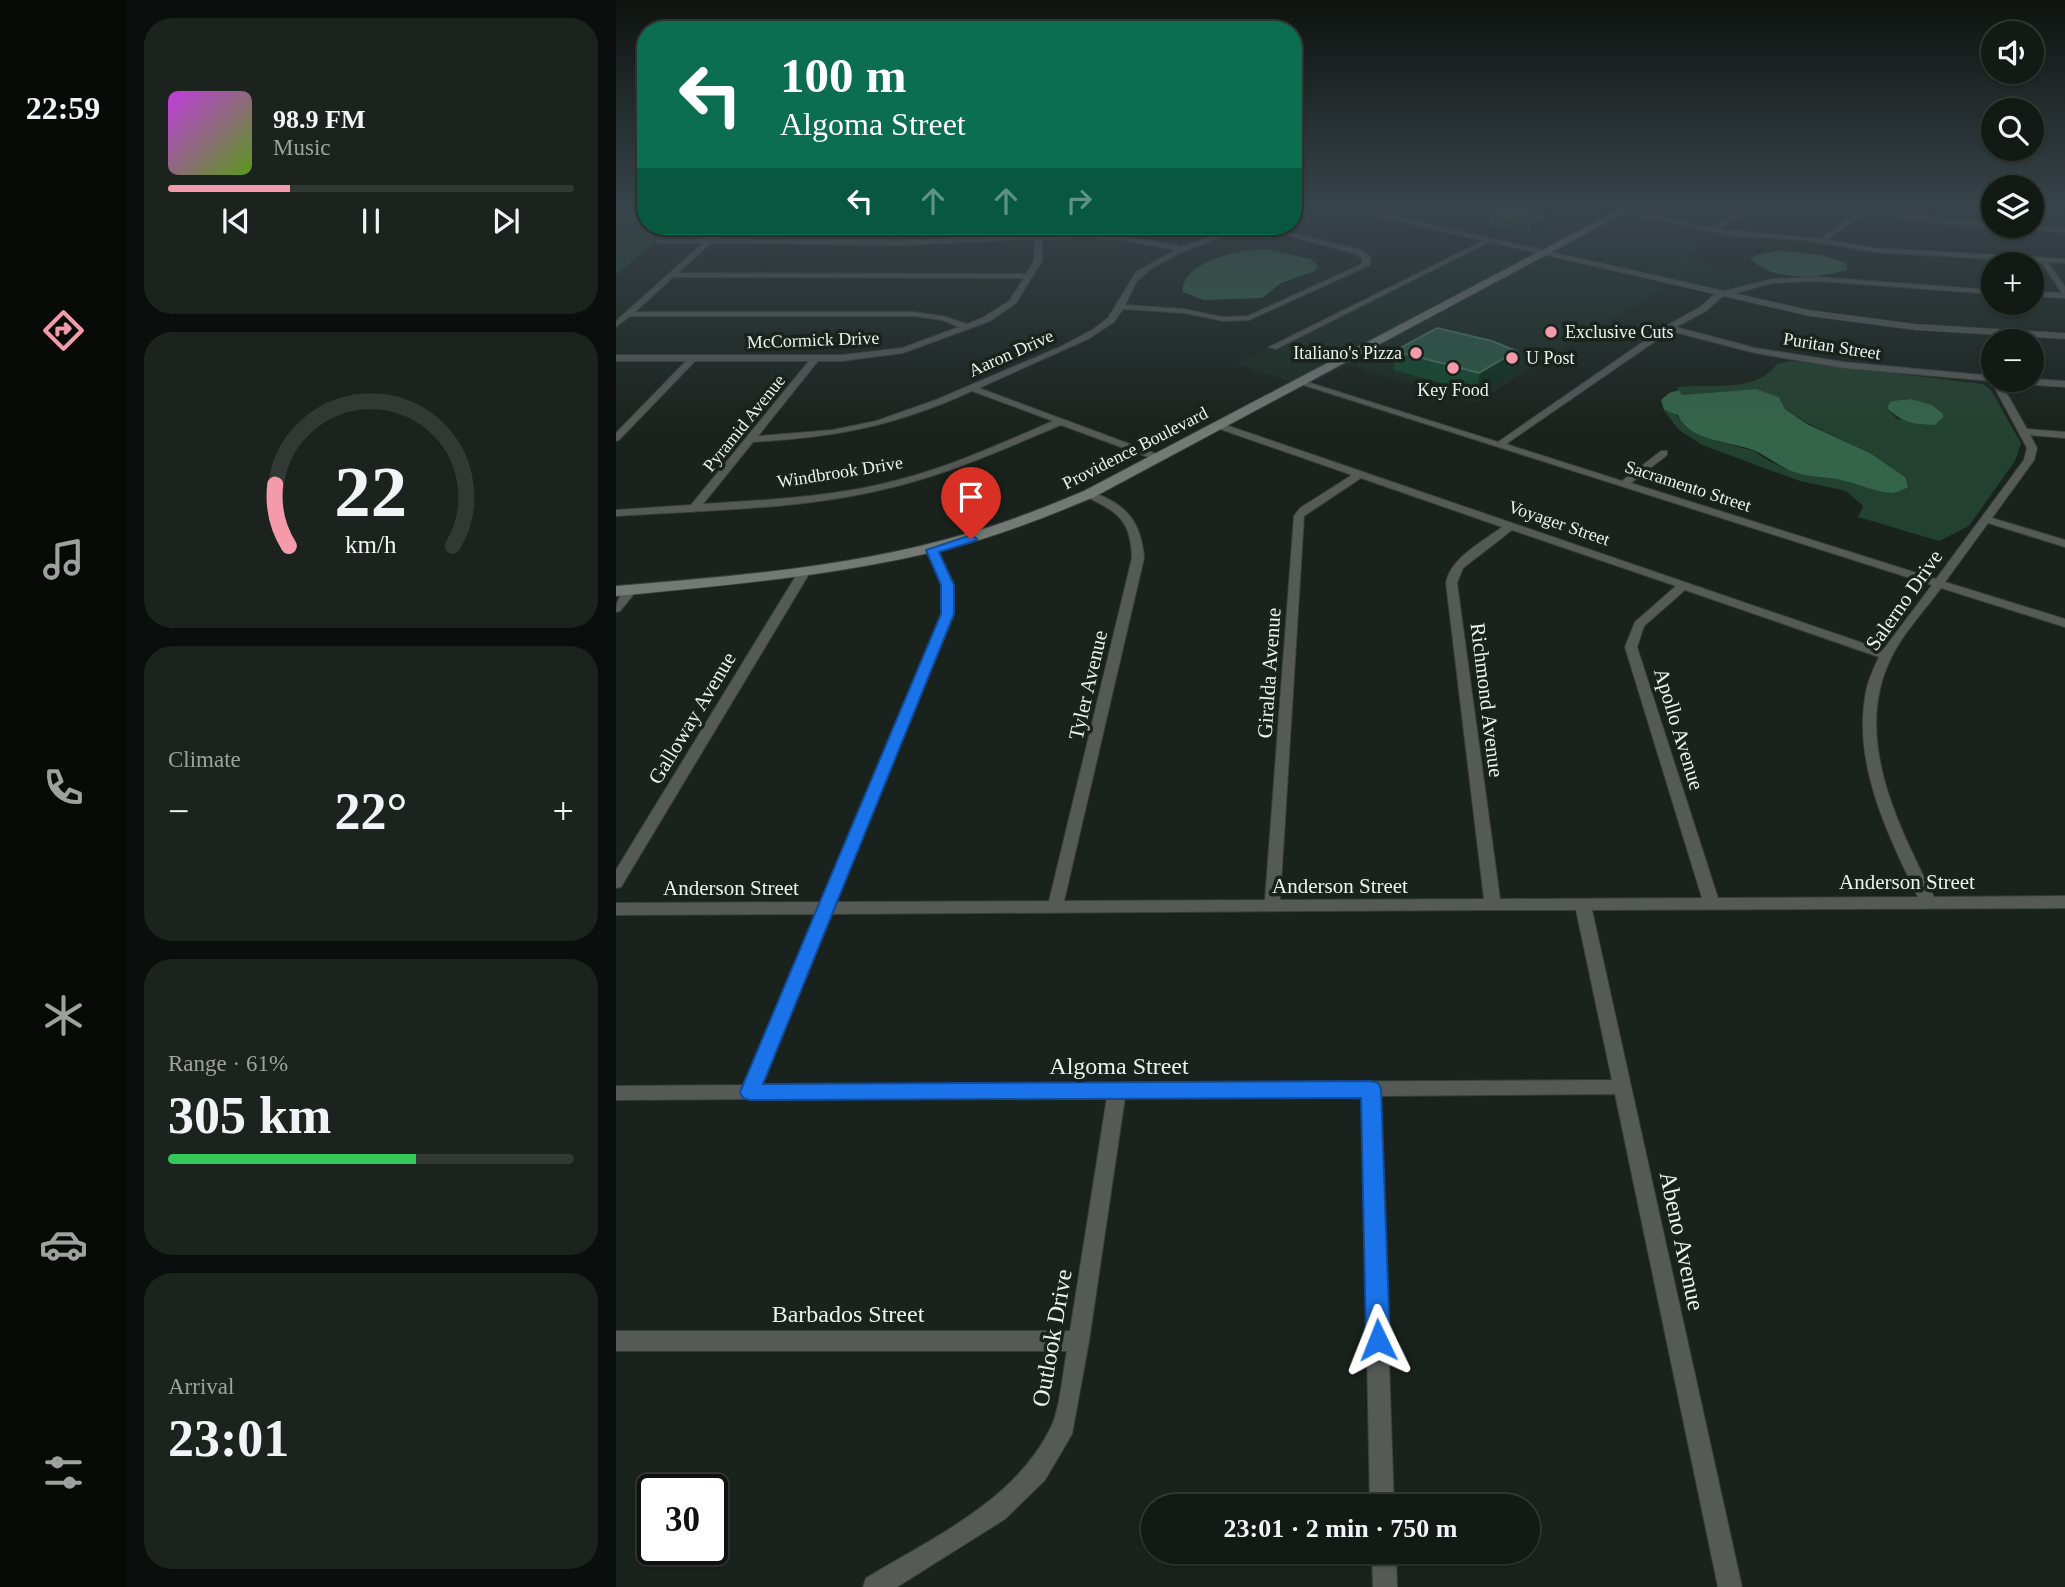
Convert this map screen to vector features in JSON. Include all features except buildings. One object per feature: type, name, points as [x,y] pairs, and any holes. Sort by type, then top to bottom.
[{"type":"main road","name":"Providence Boulevard","points":[[616,591],[803,574],[932,550],[1018,524],[1089,494],[1489,283]]},
{"type":"street","points":[[616,325],[662,283]]},
{"type":"street","name":"McCormick Drive","points":[[616,358],[816,358],[890,353],[924,344],[998,313],[1012,303],[1025,283]]},
{"type":"street","name":"Aaron Drive","points":[[751,439],[817,435],[858,428],[906,414],[972,388],[1102,327],[1122,307],[1132,283]]},
{"type":"street","points":[[1122,307],[1184,311],[1223,319],[1249,318],[1326,283]]},
{"type":"street","points":[[1272,347],[1402,283]]},
{"type":"street","points":[[1668,283],[1859,321],[2065,336]]},
{"type":"street","points":[[1499,445],[1669,328],[1703,309],[1719,295],[1764,283]]},
{"type":"street","points":[[1864,283],[1981,291]]},
{"type":"street","points":[[2044,294],[2065,295]]},
{"type":"street","points":[[628,314],[913,314],[943,318],[968,327]]},
{"type":"street","name":"Puritan Street","points":[[1669,328],[1755,349],[1844,365],[1981,378]]},
{"type":"street","points":[[616,438],[693,358]]},
{"type":"street","name":"Pyramid Avenue","points":[[695,507],[816,358]]},
{"type":"street","name":"Sacramento Street","points":[[1301,383],[2065,623]]},
{"type":"street","points":[[2044,383],[2065,384]]},
{"type":"street","points":[[972,388],[1159,458]]},
{"type":"street","name":"Salerno Drive","points":[[1928,903],[1887,811],[1873,758],[1870,718],[1872,691],[1886,655],[2029,460],[2032,447],[2001,392]]},
{"type":"street","name":"Windbrook Drive","points":[[616,513],[800,498],[878,488],[961,464],[1059,422]]},
{"type":"street","name":"Voyager Street","points":[[1220,426],[1886,655]]},
{"type":"street","points":[[2024,432],[2065,435]]},
{"type":"street","points":[[1624,484],[1664,453]]},
{"type":"street","name":"Giralda Avenue","points":[[1272,907],[1299,516],[1304,510],[1360,474]]},
{"type":"street","name":"Tyler Avenue","points":[[1055,907],[1138,558],[1138,538],[1132,522],[1122,510],[1089,494]]},
{"type":"street","points":[[1986,519],[2065,544]]},
{"type":"street","name":"Richmond Avenue","points":[[1493,906],[1454,596],[1450,585],[1459,566],[1511,525]]},
{"type":"street","points":[[750,1092],[948,614],[948,585],[932,550]]},
{"type":"street","name":"Galloway Avenue","points":[[616,883],[803,574]]},
{"type":"street","name":"Apollo Avenue","points":[[1684,584],[1639,625],[1631,647],[1712,905]]},
{"type":"street","points":[[616,609],[632,589]]},
{"type":"street","name":"Anderson Street","points":[[616,909],[2065,902]]},
{"type":"street","name":"Abeno Avenue","points":[[1583,906],[1730,1587]]},
{"type":"street","name":"Algoma Street","points":[[616,1093],[1622,1087]]},
{"type":"street","points":[[1371,1089],[1382,1494]]},
{"type":"street","name":"Outlook Drive","points":[[875,1587],[997,1511],[1037,1472],[1064,1426],[1080,1340],[1117,1091]]},
{"type":"street","name":"Barbados Street","points":[[616,1340],[1080,1340]]},
{"type":"street","points":[[1384,1564],[1385,1587]]},
{"type":"shaded area","points":[[1185,283],[1281,283],[1262,298],[1204,300],[1183,292]]},
{"type":"shaded area","points":[[1407,283],[1483,283],[1296,383],[1235,364],[1268,348],[1273,349]]},
{"type":"shaded area","points":[[1495,283],[1668,285],[1475,403],[1350,365],[1308,383]]},
{"type":"shaded area","points":[[1680,283],[1743,283],[1726,286],[1720,292]]},
{"type":"shaded area","points":[[1792,361],[1981,384],[1981,392],[1992,392],[2021,443],[2015,461],[1969,526],[1939,541],[1858,517],[1863,506],[1846,491],[1800,481],[1702,445],[1679,430],[1664,411],[1674,412],[1686,427],[1706,438],[1754,451],[1794,472],[1847,481],[1886,492],[1903,490],[1905,477],[1870,453],[1807,423],[1785,409],[1779,397],[1756,389],[1682,395],[1677,387],[1745,383],[1768,373],[1777,364]],"holes":[[[1911,399],[1940,420],[1936,423],[1897,419],[1888,409],[1891,401]]]},
{"type":"shaded area","points":[[1756,389],[1779,397],[1785,409],[1807,424],[1870,453],[1905,477],[1908,487],[1895,493],[1887,493],[1838,479],[1791,471],[1753,450],[1700,435],[1683,424],[1678,415],[1664,410],[1661,400],[1669,393],[1679,390],[1682,395]]},
{"type":"shaded area","points":[[1911,399],[1932,405],[1943,417],[1935,425],[1914,423],[1903,420],[1887,408],[1891,401]]},
{"type":"place","name":"Exclusive Cuts","points":[[1551,332]]},
{"type":"place","name":"Italiano's Pizza","points":[[1416,353]]},
{"type":"place","name":"U Post","points":[[1512,358]]},
{"type":"place","name":"Key Food","points":[[1453,368]]},
{"type":"route","points":[[971,539],[932,550],[948,585],[948,614],[750,1092],[1371,1089],[1378,1340]]}]
